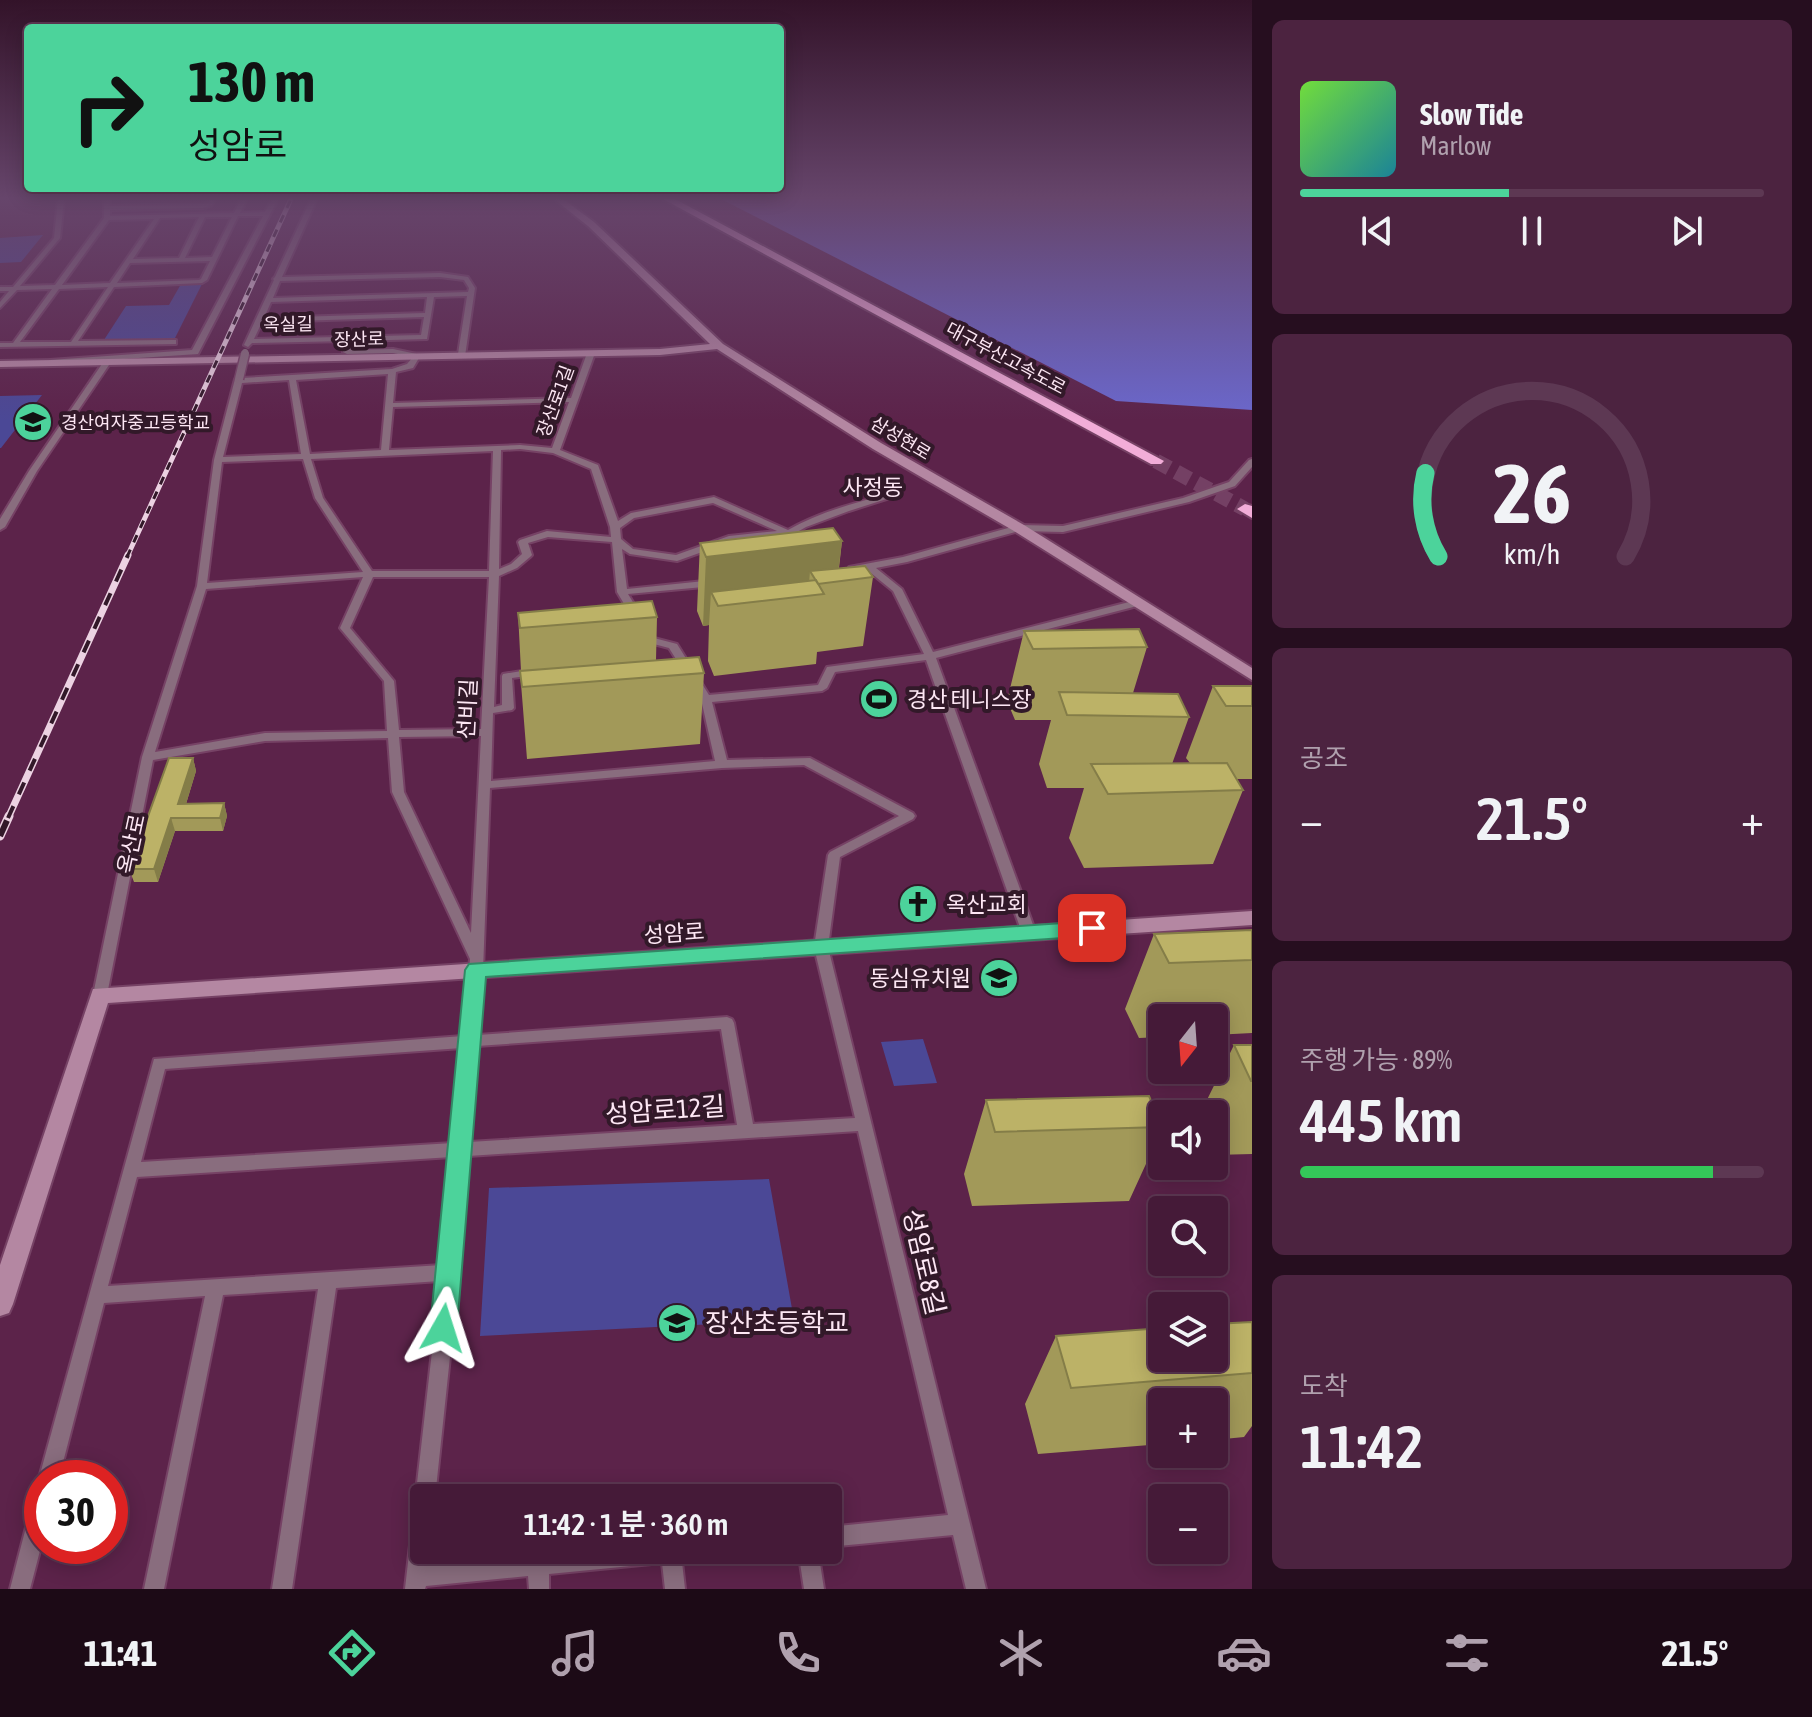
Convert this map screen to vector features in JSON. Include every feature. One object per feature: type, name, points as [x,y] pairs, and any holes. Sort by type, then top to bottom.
[{"type":"highway","name":"대구부산고속도로","points":[[809,273],[1162,459],[818,273]]},
{"type":"street","points":[[0,306],[27,273]]},
{"type":"street","points":[[15,345],[67,273]]},
{"type":"street","points":[[73,344],[121,273]]},
{"type":"street","points":[[0,289],[200,282],[206,273]]},
{"type":"street","points":[[35,364],[91,357],[185,355],[195,352],[236,273]]},
{"type":"street","name":"옥실길","points":[[239,380],[244,352],[279,273]]},
{"type":"street","name":"삼성현로","points":[[643,273],[719,346],[877,446],[1019,528],[1252,675]]},
{"type":"street","points":[[276,279],[455,275],[471,282],[462,354]]},
{"type":"street","points":[[267,300],[471,294]]},
{"type":"street","points":[[428,315],[431,295]]},
{"type":"street","name":"옥실길","points":[[249,341],[424,337],[428,315],[258,320]]},
{"type":"street","points":[[351,339],[347,352],[393,351],[420,356]]},
{"type":"street","points":[[0,345],[173,342]]},
{"type":"street","name":"장산로","points":[[0,364],[660,352],[719,346]]},
{"type":"street","name":"장산로1길","points":[[218,460],[520,447],[555,451],[591,353]]},
{"type":"street","points":[[239,380],[392,371],[410,366],[420,356]]},
{"type":"street","points":[[0,527],[4,515],[107,362]]},
{"type":"street","points":[[385,453],[392,371]]},
{"type":"street","points":[[292,378],[306,456],[319,498],[369,574]]},
{"type":"street","name":"옥산로","points":[[0,1304],[100,995],[148,757],[202,586],[218,460],[239,380]]},
{"type":"street","points":[[391,405],[574,400]]},
{"type":"street","name":"선비길","points":[[476,964],[497,449]]},
{"type":"street","points":[[555,451],[595,467],[615,527],[622,592],[650,640]]},
{"type":"street","points":[[839,570],[870,568],[1019,528],[1063,529],[1186,500],[1232,484],[1252,462]]},
{"type":"street","points":[[202,586],[369,574],[494,574],[514,566],[527,555],[523,542],[547,534],[616,540],[630,551],[677,558],[729,539],[789,533],[846,509],[895,495]]},
{"type":"street","points":[[615,527],[631,516],[714,500],[789,533]]},
{"type":"street","points":[[870,568],[897,589],[930,656],[1029,933]]},
{"type":"street","points":[[369,574],[345,628],[389,681],[396,733],[398,792],[476,964],[450,1272],[427,1484]]},
{"type":"street","points":[[622,592],[732,581]]},
{"type":"street","points":[[706,699],[822,688],[831,669],[930,656],[1137,603]]},
{"type":"street","points":[[636,646],[650,640],[673,646],[706,699],[722,764]]},
{"type":"street","points":[[487,711],[508,708],[507,676],[551,670]]},
{"type":"street","points":[[148,757],[265,737],[485,732]]},
{"type":"street","points":[[485,785],[722,764],[806,761],[909,816],[834,855],[821,947]]},
{"type":"street","name":"성암로","points":[[100,995],[476,964],[821,947],[1252,918]]},
{"type":"street","name":"성암로8길","points":[[821,947],[976,1589]]},
{"type":"street","name":"성암로12길","points":[[727,1023],[746,1131],[130,1170],[159,1063],[470,1041],[727,1023]]},
{"type":"street","points":[[746,1131],[865,1124]]},
{"type":"street","points":[[54,1460],[130,1170]]},
{"type":"street","points":[[97,1295],[450,1272]]},
{"type":"street","points":[[282,1589],[328,1280]]},
{"type":"street","points":[[154,1589],[216,1287]]},
{"type":"street","points":[[842,1536],[960,1524]]},
{"type":"street","points":[[20,1589],[26,1564]]},
{"type":"street","points":[[415,1583],[549,1564]]},
{"type":"street","points":[[672,1564],[675,1589]]},
{"type":"street","points":[[810,1564],[814,1589]]},
{"type":"street","points":[[538,1565],[539,1589]]},
{"type":"shaded area","points":[[866,273],[1252,273],[1252,410],[1116,401]]},
{"type":"shaded area","points":[[204,280],[173,342],[102,343],[126,306],[169,305],[181,284]]},
{"type":"shaded area","points":[[42,395],[1,448],[0,448],[0,396]]},
{"type":"shaded area","points":[[923,1039],[937,1083],[894,1086],[881,1042]]},
{"type":"shaded area","points":[[769,1179],[794,1320],[480,1336],[489,1188]]},
{"type":"building","points":[[833,528],[842,541],[706,557],[700,543]]},
{"type":"building","points":[[865,566],[873,577],[818,584],[810,571]]},
{"type":"building","points":[[816,580],[824,594],[718,606],[711,592]]},
{"type":"building","points":[[652,601],[657,617],[520,628],[518,613]]},
{"type":"building","points":[[1139,629],[1147,647],[1033,649],[1024,631]]},
{"type":"building","points":[[699,657],[704,673],[522,687],[520,671]]},
{"type":"building","points":[[1213,686],[1252,686],[1252,706],[1226,706]]},
{"type":"building","points":[[1059,692],[1178,694],[1189,717],[1067,715]]},
{"type":"building","points":[[169,758],[193,758],[178,804],[224,803],[220,818],[171,818],[154,869],[129,869]]},
{"type":"building","points":[[1227,763],[1243,790],[1108,794],[1091,764]]},
{"type":"building","points":[[1252,930],[1252,960],[1169,963],[1154,934]]},
{"type":"building","points":[[1234,1045],[1252,1045],[1252,1081],[1251,1081]]},
{"type":"building","points":[[1149,1096],[1151,1100],[1148,1100],[1148,1127],[995,1132],[986,1100]]},
{"type":"building","points":[[1252,1322],[1252,1373],[1071,1388],[1056,1336],[1148,1329],[1148,1372],[1228,1372],[1228,1323]]},
{"type":"tunnel","points":[[1156,461],[1245,509]]},
{"type":"railway","points":[[127,557],[257,273]]},
{"type":"railway","points":[[8,818],[128,555]]},
{"type":"railway","points":[[0,836],[9,816]]},
{"type":"place","name":"경산여자중고등학교","points":[[33,422]]},
{"type":"place","name":"경산 테니스장","points":[[879,699]]},
{"type":"place","name":"옥산교회","points":[[918,904]]},
{"type":"place","name":"동심유치원","points":[[999,978]]},
{"type":"place","name":"장산초등학교","points":[[677,1323]]},
{"type":"district","name":"사정동","points":[[873,487]]},
{"type":"route","points":[[443,1328],[476,970],[1092,928]]}]
